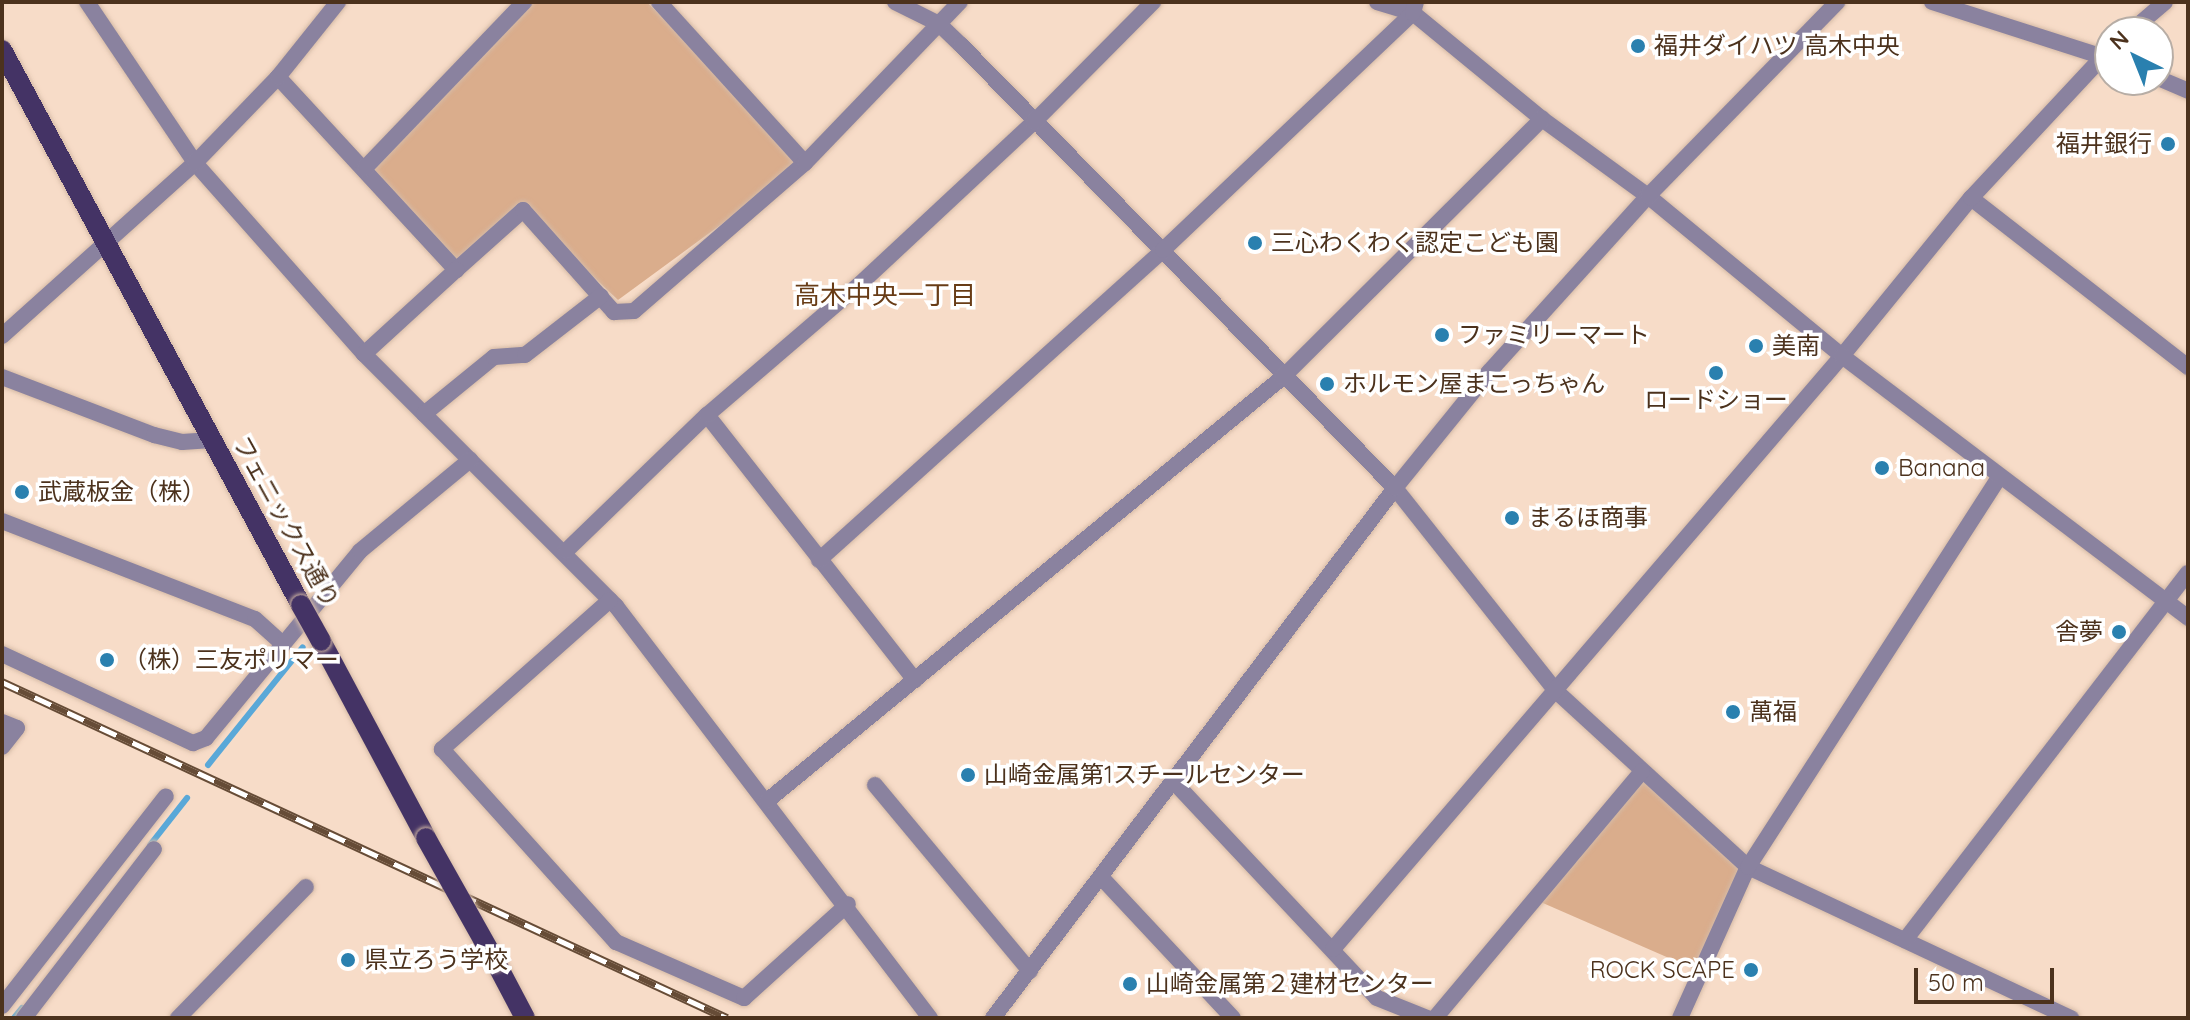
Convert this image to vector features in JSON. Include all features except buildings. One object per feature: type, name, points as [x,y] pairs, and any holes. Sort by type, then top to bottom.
[{"type":"main road","name":"フェニックス通り","points":[[2,50],[525,1018]]},
{"type":"street","points":[[87,2],[195,163],[364,354],[566,551],[610,600],[702,724],[848,904],[930,1018]]},
{"type":"street","points":[[2,336],[195,163],[278,77],[338,2]]},
{"type":"street","points":[[365,168],[524,2]]},
{"type":"street","points":[[659,2],[805,163]]},
{"type":"street","points":[[895,2],[939,24],[1163,250],[1283,377],[1395,488],[1556,691],[1748,867],[2071,1018]]},
{"type":"street","points":[[364,354],[523,210],[614,312],[634,311],[805,163],[960,2]]},
{"type":"street","points":[[566,551],[707,415],[860,284],[1034,122],[1153,2]]},
{"type":"street","points":[[1377,2],[1415,8],[1542,119],[1648,196],[1842,356],[2188,618]]},
{"type":"street","points":[[993,1018],[1395,488],[1489,372],[1648,196],[1837,2]]},
{"type":"street","points":[[1932,2],[2094,51]]},
{"type":"street","points":[[2149,16],[2165,2]]},
{"type":"street","points":[[819,560],[1163,250],[1415,8]]},
{"type":"street","points":[[1333,949],[1842,356],[1971,198],[2094,69]]},
{"type":"street","points":[[278,77],[456,270]]},
{"type":"street","points":[[767,801],[1283,377],[1542,119]]},
{"type":"street","points":[[1971,198],[2188,367]]},
{"type":"street","points":[[424,414],[494,357],[525,355],[601,296]]},
{"type":"street","points":[[2,377],[154,435],[182,442],[212,440]]},
{"type":"street","points":[[707,415],[915,680]]},
{"type":"street","points":[[2,654],[193,743],[206,738],[360,551],[470,460]]},
{"type":"street","points":[[1680,1018],[1748,867],[2000,476]]},
{"type":"street","points":[[2,521],[255,619],[283,644]]},
{"type":"street","points":[[1905,940],[2188,573]]},
{"type":"street","points":[[610,600],[442,749],[616,942],[744,998],[848,904]]},
{"type":"street","points":[[2,722],[17,728],[2,747]]},
{"type":"street","points":[[1435,1018],[1642,771]]},
{"type":"street","points":[[1174,782],[1377,998],[1427,1018]]},
{"type":"street","points":[[875,785],[1030,971]]},
{"type":"street","points":[[2,1006],[166,796]]},
{"type":"street","points":[[24,1018],[154,849]]},
{"type":"street","points":[[1101,877],[1233,1018]]},
{"type":"street","points":[[178,1018],[306,887]]},
{"type":"shaded area","points":[[524,2],[647,2],[805,163],[618,300],[523,210],[456,270],[365,168]]},
{"type":"shaded area","points":[[1642,771],[1748,867],[1701,972],[1536,900]]},
{"type":"waterway","points":[[208,765],[303,647]]},
{"type":"waterway","points":[[150,845],[187,798]]},
{"type":"waterway","points":[[14,1018],[22,1008]]},
{"type":"railway","points":[[2,682],[727,1018]]},
{"type":"place","name":"福井ダイハツ 高木中央","points":[[1638,46]]},
{"type":"place","name":"福井銀行","points":[[2168,144]]},
{"type":"place","name":"三心わくわく認定こども園","points":[[1255,243]]},
{"type":"place","name":"ファミリーマート","points":[[1442,335]]},
{"type":"place","name":"美南","points":[[1756,346]]},
{"type":"place","name":"ロードショー","points":[[1716,373]]},
{"type":"place","name":"ホルモン屋まこっちゃん","points":[[1327,384]]},
{"type":"place","name":"Banana","points":[[1882,468]]},
{"type":"place","name":"武蔵板金（株）","points":[[22,492]]},
{"type":"place","name":"まるほ商事","points":[[1512,518]]},
{"type":"place","name":"舎夢","points":[[2119,632]]},
{"type":"place","name":"（株）三友ポリマー","points":[[107,660]]},
{"type":"place","name":"萬福","points":[[1733,712]]},
{"type":"place","name":"山崎金属第1スチールセンター","points":[[968,775]]},
{"type":"place","name":"県立ろう学校","points":[[348,960]]},
{"type":"place","name":"ROCK SCAPE","points":[[1751,970]]},
{"type":"place","name":"山崎金属第２建材センター","points":[[1130,984]]},
{"type":"district","name":"高木中央一丁目","points":[[885,295]]}]
